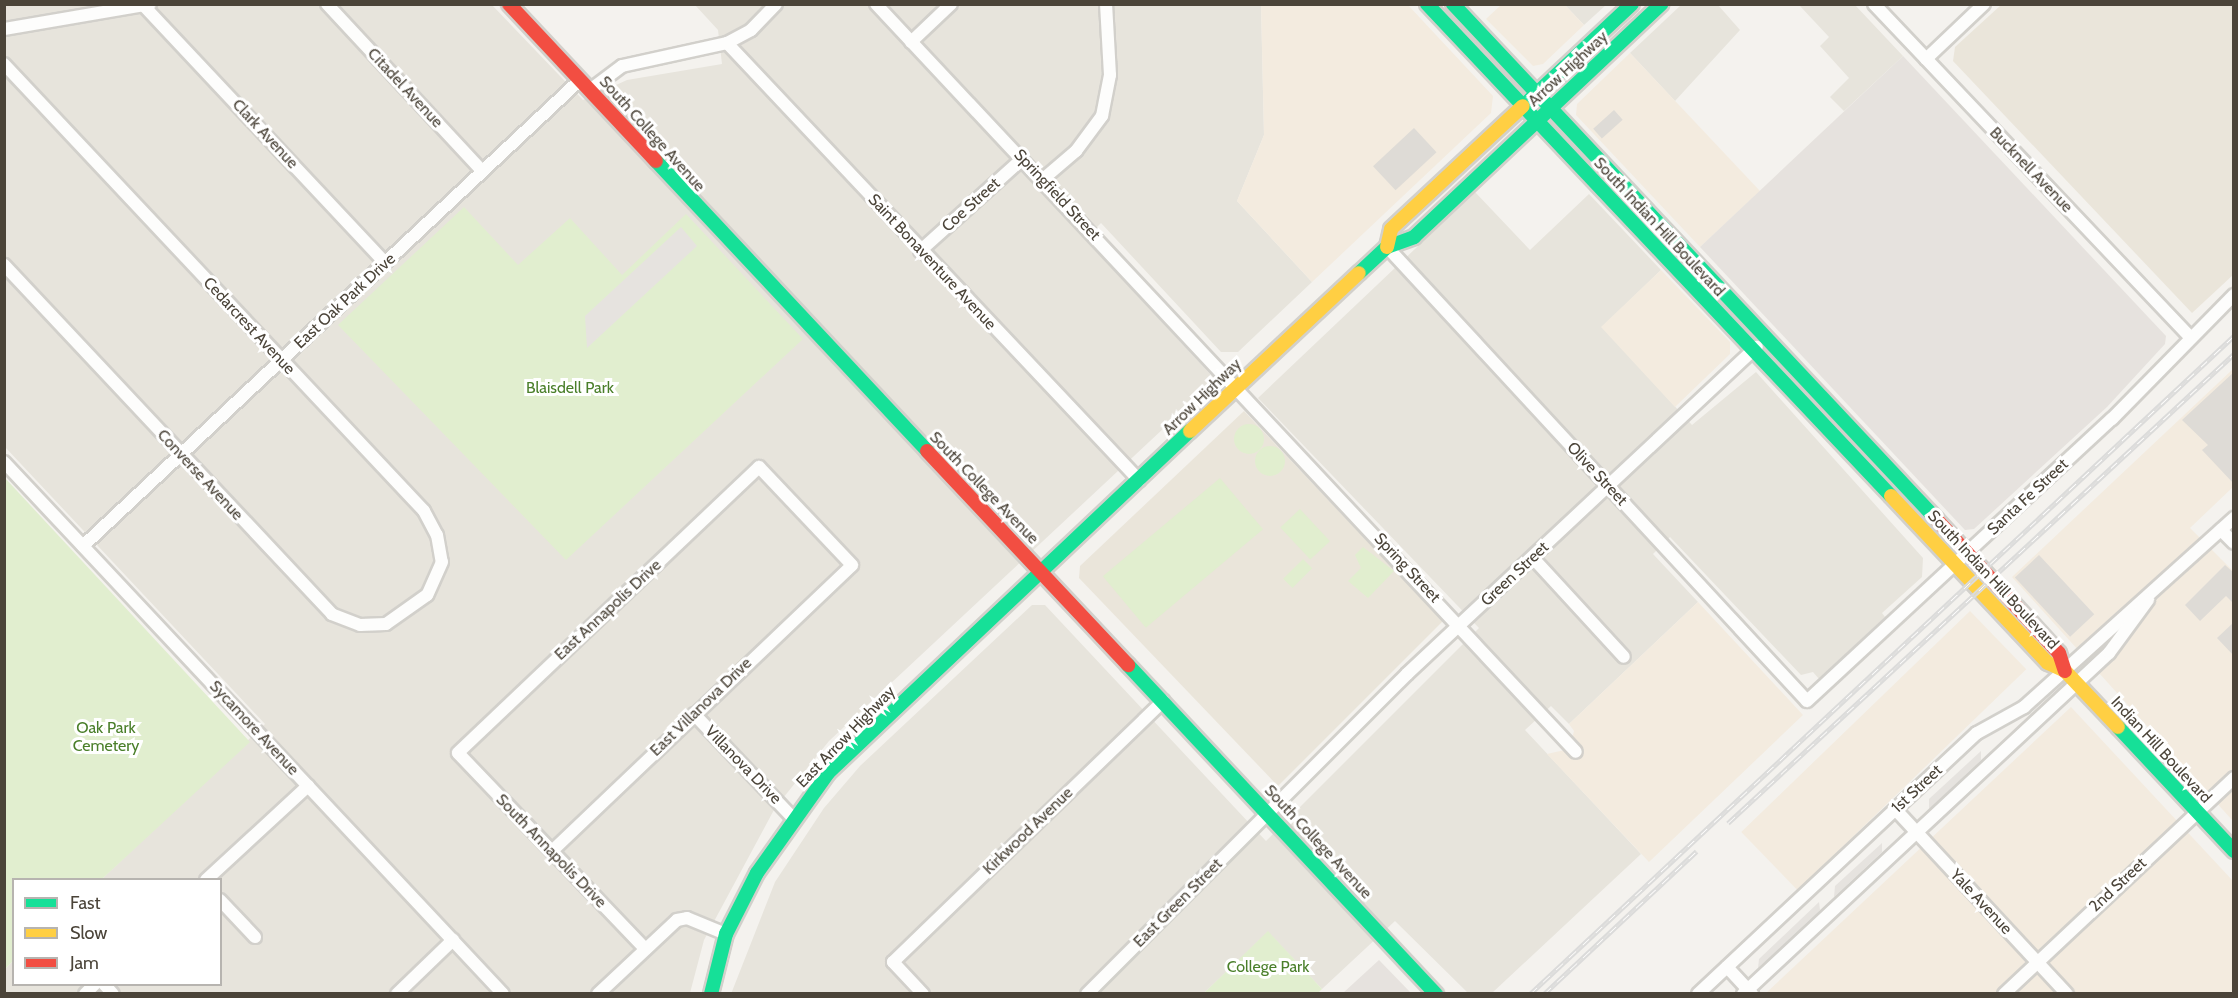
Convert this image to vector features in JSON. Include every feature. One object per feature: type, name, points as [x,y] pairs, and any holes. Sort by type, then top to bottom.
[{"type":"main road","name":"South College Avenue","points":[[509,4],[1270,813],[1436,993]]},
{"type":"main road","name":"South Indian Hill Boulevard","points":[[1426,4],[2048,663],[2065,671]]},
{"type":"main road","name":"South Indian Hill Boulevard","points":[[1453,4],[1968,553],[2059,653],[2065,671]]},
{"type":"main road","name":"Arrow Highway","points":[[1387,247],[1391,229],[1632,4]]},
{"type":"main road","name":"Arrow Highway","points":[[1041,572],[1387,247],[1414,237],[1657,6]]},
{"type":"main road","name":"East Arrow Highway","points":[[711,993],[726,934],[792,817],[852,750],[1041,572]]},
{"type":"main road","name":"Indian Hill Boulevard","points":[[2065,671],[2234,851]]},
{"type":"street","name":"Citadel Avenue","points":[[327,4],[482,171]]},
{"type":"street","name":"East Oak Park Drive","points":[[83,546],[482,171],[585,85],[622,66],[727,43],[751,30],[776,4]]},
{"type":"street","name":"Springfield Street","points":[[876,4],[1237,386]]},
{"type":"street","points":[[911,42],[951,4]]},
{"type":"street","points":[[1042,180],[1077,152],[1102,116],[1110,75],[1106,4]]},
{"type":"street","name":"Bucknell Avenue","points":[[1875,4],[2189,336]]},
{"type":"street","points":[[1926,59],[1984,4]]},
{"type":"street","points":[[4,29],[147,5]]},
{"type":"street","name":"Clark Avenue","points":[[147,5],[385,263]]},
{"type":"street","name":"Saint Bonaventure Avenue","points":[[727,43],[920,251],[1139,480]]},
{"type":"street","name":"Cedarcrest Avenue","points":[[4,64],[432,523],[442,562],[434,585],[419,604]]},
{"type":"street","name":"Coe Street","points":[[920,251],[1022,159]]},
{"type":"street","name":"Olive Street","points":[[1387,247],[1807,700]]},
{"type":"street","name":"Converse Avenue","points":[[4,265],[332,614],[372,626],[398,620],[419,604]]},
{"type":"street","name":"Santa Fe Street","points":[[1807,700],[2112,419],[2189,336],[2234,295]]},
{"type":"street","name":"Green Street","points":[[1270,813],[1460,625],[1765,339]]},
{"type":"street","name":"Spring Street","points":[[1237,386],[1576,752]]},
{"type":"street","name":"Sycamore Avenue","points":[[4,462],[503,993]]},
{"type":"street","name":"East Villanova Drive","points":[[552,851],[852,565],[759,467]]},
{"type":"street","name":"East Annapolis Drive","points":[[458,753],[759,467]]},
{"type":"street","name":"1st Street","points":[[1698,993],[1977,733],[2024,707],[2148,600],[2234,518]]},
{"type":"street","points":[[2221,530],[2234,543]]},
{"type":"street","points":[[1533,558],[1624,657]]},
{"type":"street","name":"1st Street","points":[[1748,992],[1915,832],[2122,640],[2148,600]]},
{"type":"street","name":"Kirkwood Avenue","points":[[923,993],[893,962],[1163,701]]},
{"type":"street","name":"Villanova Drive","points":[[694,714],[792,817]]},
{"type":"street","name":"South Annapolis Drive","points":[[458,753],[645,949]]},
{"type":"street","name":"2nd Street","points":[[2004,993],[2234,778]]},
{"type":"street","points":[[207,878],[308,786]]},
{"type":"street","name":"Yale Avenue","points":[[1896,810],[2067,993]]},
{"type":"street","name":"East Green Street","points":[[1087,993],[1270,813]]},
{"type":"street","points":[[222,902],[255,937]]},
{"type":"street","points":[[598,993],[677,920],[687,918],[726,934]]},
{"type":"street","points":[[397,993],[453,940]]},
{"type":"street","points":[[1727,967],[1748,992]]},
{"type":"shaded area","points":[[1502,4],[1565,5],[1584,25],[1543,64],[1533,66],[1486,19]]},
{"type":"shaded area","points":[[5,5],[492,5],[583,100],[627,80],[722,64],[718,30],[695,5],[1261,5],[1264,135],[1237,201],[1312,282],[1238,352],[1221,352],[1101,223],[1085,239],[1210,374],[1210,385],[829,741],[775,808],[704,940],[690,993],[5,993],[5,969],[12,962],[12,986],[222,986],[222,878],[103,878],[265,724],[5,447]]},
{"type":"shaded area","points":[[1261,5],[1408,5],[1493,96],[1491,113],[1312,282],[1237,201],[1264,135]]},
{"type":"shaded area","points":[[1565,5],[1606,5],[1584,25]]},
{"type":"shaded area","points":[[1681,5],[1718,5],[1740,30],[1675,101],[1630,53]]},
{"type":"shaded area","points":[[1799,5],[1855,5],[1903,56],[1844,111],[1830,97],[1849,78],[1820,46],[1829,37]]},
{"type":"shaded area","points":[[2001,5],[2233,5],[2233,275],[2192,313],[1953,61],[1955,47]]},
{"type":"shaded area","points":[[1630,53],[1760,191],[1700,247],[1576,115],[1577,104]]},
{"type":"shaded area","points":[[1903,56],[2166,336],[2165,344],[2107,407],[1974,529],[1965,530],[1700,247]]},
{"type":"shaded area","points":[[1475,192],[1530,250],[1589,194],[1661,270],[1602,327],[1692,425],[1756,372],[1923,558],[1922,577],[1882,613],[1885,617],[1819,679],[1813,672],[1801,675],[1670,537],[1653,554],[1698,602],[1569,724],[1551,706],[1525,730],[1641,854],[1492,993],[1468,993],[1395,921],[1322,989],[1268,932],[1204,993],[731,994],[775,882],[824,808],[860,766],[1032,605],[1045,605],[1266,841],[1479,628],[1258,398]]},
{"type":"shaded area","points":[[681,227],[697,246],[587,348],[585,316]]},
{"type":"shaded area","points":[[1661,270],[1730,342],[1730,354],[1675,407],[1601,327]]},
{"type":"shaded area","points":[[2233,369],[2233,487],[2190,528],[2233,571],[2233,821],[2012,577]]},
{"type":"shaded area","points":[[1244,411],[1443,621],[1278,786],[1079,578],[1080,566]]},
{"type":"shaded area","points":[[1698,602],[1803,715],[1649,862],[1547,754],[1569,749],[1574,731],[1569,724]]},
{"type":"shaded area","points":[[1970,611],[2026,669],[1798,890],[1741,832]]},
{"type":"shaded area","points":[[2071,707],[2233,881],[2233,993],[1765,994]]},
{"type":"shaded area","points":[[1981,751],[1981,760],[1929,809],[1929,799]]},
{"type":"shaded area","points":[[1882,843],[1882,852],[1834,897],[1835,886]]},
{"type":"shaded area","points":[[1819,902],[1820,910],[1758,968],[1759,959]]},
{"type":"shaded area","points":[[1379,960],[1411,993],[1343,993]]},
{"type":"green space","name":"Blaisdell Park","points":[[464,207],[518,265],[570,218],[622,275],[686,214],[803,339],[566,560],[338,325]]},
{"type":"green space","points":[[1249,424],[1255,425],[1263,433],[1263,445],[1255,453],[1249,454],[1243,453],[1235,445],[1234,439],[1235,433],[1243,425]]},
{"type":"green space","points":[[1270,446],[1276,447],[1284,455],[1284,467],[1276,475],[1270,476],[1264,475],[1256,467],[1255,461],[1256,455],[1264,447]]},
{"type":"green space","name":"Oak Park Cemetery","points":[[5,478],[250,742],[103,878],[12,878],[12,962],[5,969]]},
{"type":"green space","points":[[1220,478],[1263,529],[1146,628],[1103,576]]},
{"type":"green space","points":[[1300,509],[1330,541],[1310,560],[1280,527]]},
{"type":"green space","points":[[1363,547],[1394,571],[1368,598],[1348,581],[1361,568],[1355,555]]},
{"type":"green space","points":[[1303,559],[1312,568],[1292,588],[1283,579]]},
{"type":"green space","name":"College Park","points":[[1268,931],[1322,989],[1317,994],[1204,993]]},
{"type":"building","points":[[1614,110],[1623,120],[1602,138],[1593,129]]},
{"type":"building","points":[[1414,128],[1437,152],[1396,190],[1373,166]]},
{"type":"building","points":[[2234,372],[2234,484],[2202,450],[2208,445],[2182,420]]},
{"type":"building","points":[[2039,555],[2094,614],[2070,637],[2015,578]]},
{"type":"building","points":[[2225,565],[2234,573],[2234,604],[2226,596],[2200,621],[2185,605]]},
{"type":"building","points":[[2234,622],[2234,656],[2217,638]]},
{"type":"railway","points":[[1530,994],[2234,336]]},
{"type":"railway","points":[[1728,823],[2234,354]]},
{"type":"railway","points":[[1544,994],[1697,851]]},
{"type":"traffic: fast","points":[[1427,4],[1891,496]]},
{"type":"traffic: fast","points":[[1453,4],[1937,520]]},
{"type":"traffic: fast","points":[[1523,106],[1632,4]]},
{"type":"traffic: fast","points":[[1359,273],[1387,247],[1414,237],[1661,4]]},
{"type":"traffic: fast","points":[[656,161],[927,451]]},
{"type":"traffic: fast","points":[[711,994],[726,934],[757,873],[828,773],[1190,431]]},
{"type":"traffic: fast","points":[[1128,665],[1436,994]]},
{"type":"traffic: fast","points":[[2118,727],[2234,851]]},
{"type":"traffic: slow","points":[[1387,247],[1391,229],[1523,106]]},
{"type":"traffic: slow","points":[[1190,431],[1359,273]]},
{"type":"traffic: slow","points":[[1891,496],[2048,663],[2065,671],[2118,727]]},
{"type":"traffic: jam","points":[[509,4],[656,161]]},
{"type":"traffic: jam","points":[[927,451],[1128,665]]},
{"type":"traffic: jam","points":[[1937,520],[2059,653],[2065,671]]}]
